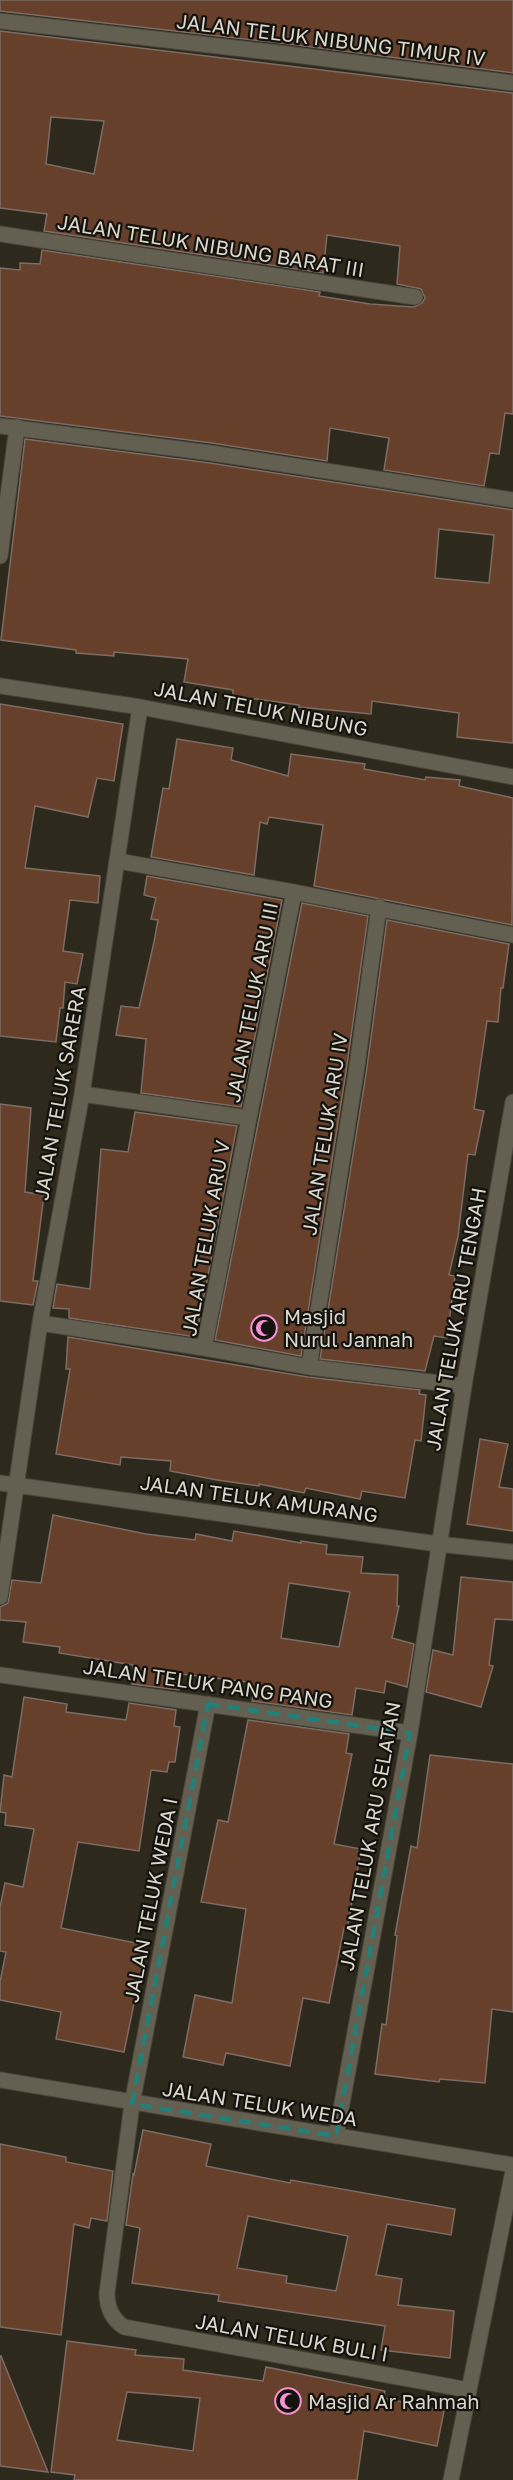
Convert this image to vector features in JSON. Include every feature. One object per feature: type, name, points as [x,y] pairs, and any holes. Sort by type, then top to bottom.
[{"type":"street","name":"JALAN TELUK NIBUNG TIMUR IV","points":[[0,21],[513,83]]},
{"type":"street","name":"JALAN TELUK NIBUNG BARAT III","points":[[0,234],[415,297]]},
{"type":"street","points":[[0,426],[211,453],[513,500]]},
{"type":"street","points":[[0,556],[17,428]]},
{"type":"street","name":"JALAN TELUK NIBUNG","points":[[0,686],[140,707],[513,777]]},
{"type":"street","name":"JALAN TELUK SARERA","points":[[0,1597],[18,1487],[40,1323],[82,1094],[140,707]]},
{"type":"street","name":"JALAN TELUK ARU III","points":[[118,861],[294,892],[249,1118]]},
{"type":"street","points":[[294,892],[513,935]]},
{"type":"street","name":"JALAN TELUK ARU IV","points":[[309,1367],[356,1073],[379,907]]},
{"type":"street","name":"JALAN TELUK ARU V","points":[[82,1094],[249,1118],[204,1348],[309,1367],[464,1386]]},
{"type":"street","name":"JALAN TELUK ARU TENGAH","points":[[438,1544],[513,1102]]},
{"type":"street","points":[[40,1323],[204,1348]]},
{"type":"street","name":"JALAN TELUK AMURANG","points":[[0,1484],[438,1544],[513,1552]]},
{"type":"street","name":"JALAN TELUK ARU SELATAN","points":[[336,2136],[410,1733],[438,1544]]},
{"type":"street","name":"JALAN TELUK PANG PANG","points":[[0,1675],[410,1733]]},
{"type":"street","name":"JALAN TELUK WEDA I","points":[[113,2317],[107,2301],[107,2293],[132,2104],[208,1704]]},
{"type":"street","name":"JALAN TELUK WEDA","points":[[0,2080],[132,2104],[513,2165]]},
{"type":"street","points":[[451,2480],[513,2171]]},
{"type":"street","name":"JALAN TELUK BULI I","points":[[113,2317],[124,2327],[469,2390]]},
{"type":"highlighted area","points":[[208,1704],[410,1733],[336,2136],[132,2104]]},
{"type":"building","points":[[0,0],[513,0],[513,73],[289,44],[0,11]]},
{"type":"building","points":[[0,31],[513,93],[513,414],[505,413],[499,454],[490,453],[484,486],[384,470],[389,438],[330,428],[327,461],[212,443],[0,416],[0,268],[20,270],[20,263],[40,264],[42,250],[320,292],[319,296],[370,304],[414,307],[422,303],[425,298],[421,289],[397,284],[400,246],[327,235],[323,273],[44,231],[47,214],[0,208]],"holes":[[[51,117],[104,121],[94,174],[46,164]]]},
{"type":"building","points":[[25,439],[210,463],[513,510],[513,743],[457,737],[459,713],[372,701],[371,714],[299,707],[299,705],[233,696],[233,690],[184,682],[188,659],[114,652],[114,656],[76,653],[76,650],[1,640]],"holes":[[[439,529],[494,535],[489,583],[435,578]]]},
{"type":"building","points":[[0,704],[123,724],[114,781],[97,778],[88,817],[35,806],[25,868],[100,876],[98,903],[70,900],[63,951],[83,954],[77,984],[65,982],[63,1008],[60,1008],[56,1042],[0,1036]]},
{"type":"building","points":[[177,739],[233,748],[231,760],[288,776],[291,754],[365,764],[364,769],[425,780],[426,777],[460,780],[459,786],[513,798],[512,925],[314,886],[323,825],[269,817],[267,824],[260,822],[254,875],[151,857],[163,788],[169,789]]},
{"type":"building","points":[[147,876],[282,900],[241,1107],[141,1093],[146,1039],[116,1035],[121,1006],[139,1008],[154,942],[158,920],[151,919],[156,898],[144,895]]},
{"type":"building","points":[[302,903],[368,916],[301,1356],[215,1340]]},
{"type":"building","points":[[387,920],[509,944],[498,1022],[487,1021],[474,1109],[484,1111],[475,1155],[468,1154],[458,1236],[449,1275],[455,1276],[447,1338],[434,1336],[425,1371],[320,1359],[366,1074]]},
{"type":"building","points":[[0,1104],[31,1108],[25,1192],[44,1195],[33,1281],[38,1281],[33,1305],[0,1301]]},
{"type":"building","points":[[135,1112],[237,1126],[196,1337],[69,1318],[69,1309],[53,1308],[57,1284],[90,1289],[101,1149],[128,1152]]},
{"type":"building","points":[[68,1337],[308,1377],[420,1390],[419,1394],[426,1395],[421,1441],[415,1440],[405,1498],[362,1491],[360,1499],[306,1488],[304,1493],[170,1471],[171,1461],[121,1457],[120,1465],[56,1454],[70,1369],[66,1369]]},
{"type":"building","points":[[480,1439],[508,1444],[499,1487],[513,1489],[513,1531],[467,1524]]},
{"type":"building","points":[[53,1515],[146,1534],[195,1540],[196,1534],[232,1541],[234,1531],[301,1543],[301,1541],[327,1545],[326,1554],[363,1557],[361,1573],[398,1575],[397,1606],[399,1606],[392,1638],[414,1644],[407,1687],[386,1681],[384,1693],[356,1688],[352,1715],[252,1701],[254,1688],[246,1687],[247,1682],[181,1674],[179,1690],[132,1684],[133,1665],[59,1653],[60,1647],[23,1642],[26,1622],[0,1620],[0,1607],[8,1603],[12,1580],[41,1583]],"holes":[[[289,1583],[350,1592],[339,1647],[281,1638]]]},
{"type":"building","points":[[461,1577],[513,1582],[513,1620],[495,1619],[489,1665],[493,1666],[481,1707],[426,1692],[433,1650],[453,1655]]},
{"type":"building","points":[[24,1697],[67,1704],[66,1712],[126,1720],[129,1703],[176,1710],[174,1726],[180,1727],[175,1762],[169,1762],[167,1772],[151,1770],[139,1851],[78,1842],[61,1928],[146,1945],[124,2052],[56,2039],[61,2012],[0,2000],[0,1982],[6,1952],[0,1951],[0,1907],[5,1883],[23,1887],[34,1829],[5,1825],[6,1813],[0,1812],[4,1775],[12,1777]]},
{"type":"building","points":[[248,1720],[349,1734],[346,1753],[352,1754],[334,1844],[361,1849],[348,1925],[344,1928],[329,2003],[303,1998],[290,2066],[226,2053],[223,2065],[183,2057],[195,1995],[232,2003],[246,1909],[201,1902],[218,1820],[228,1822]]},
{"type":"building","points":[[430,1755],[513,1764],[513,2012],[492,2009],[485,2083],[440,2079],[439,2082],[375,2074],[382,2024],[386,2025],[397,1936],[395,1935],[411,1846],[417,1848]]},
{"type":"building","points":[[143,2130],[211,2144],[206,2166],[290,2183],[291,2180],[455,2209],[451,2235],[387,2224],[376,2275],[402,2279],[398,2305],[454,2311],[450,2358],[381,2350],[385,2326],[218,2301],[219,2295],[132,2283],[140,2228],[126,2225]],"holes":[[[248,2216],[348,2236],[336,2291],[286,2283],[287,2276],[237,2268]]]},
{"type":"building","points":[[0,2144],[66,2157],[66,2162],[113,2171],[107,2221],[91,2218],[89,2228],[74,2224],[61,2335],[0,2327]]},
{"type":"building","points":[[67,2341],[136,2350],[135,2355],[184,2359],[183,2370],[263,2381],[266,2367],[385,2391],[384,2398],[444,2411],[437,2446],[364,2431],[357,2480],[74,2480],[75,2475],[51,2472]],"holes":[[[127,2392],[200,2398],[193,2451],[117,2440]]]},
{"type":"building","points":[[1,2356],[48,2472],[0,2466]]},
{"type":"place","name":"Masjid Nurul Jannah","points":[[264,1328]]},
{"type":"place","name":"Masjid Ar Rahmah","points":[[288,2401]]}]
